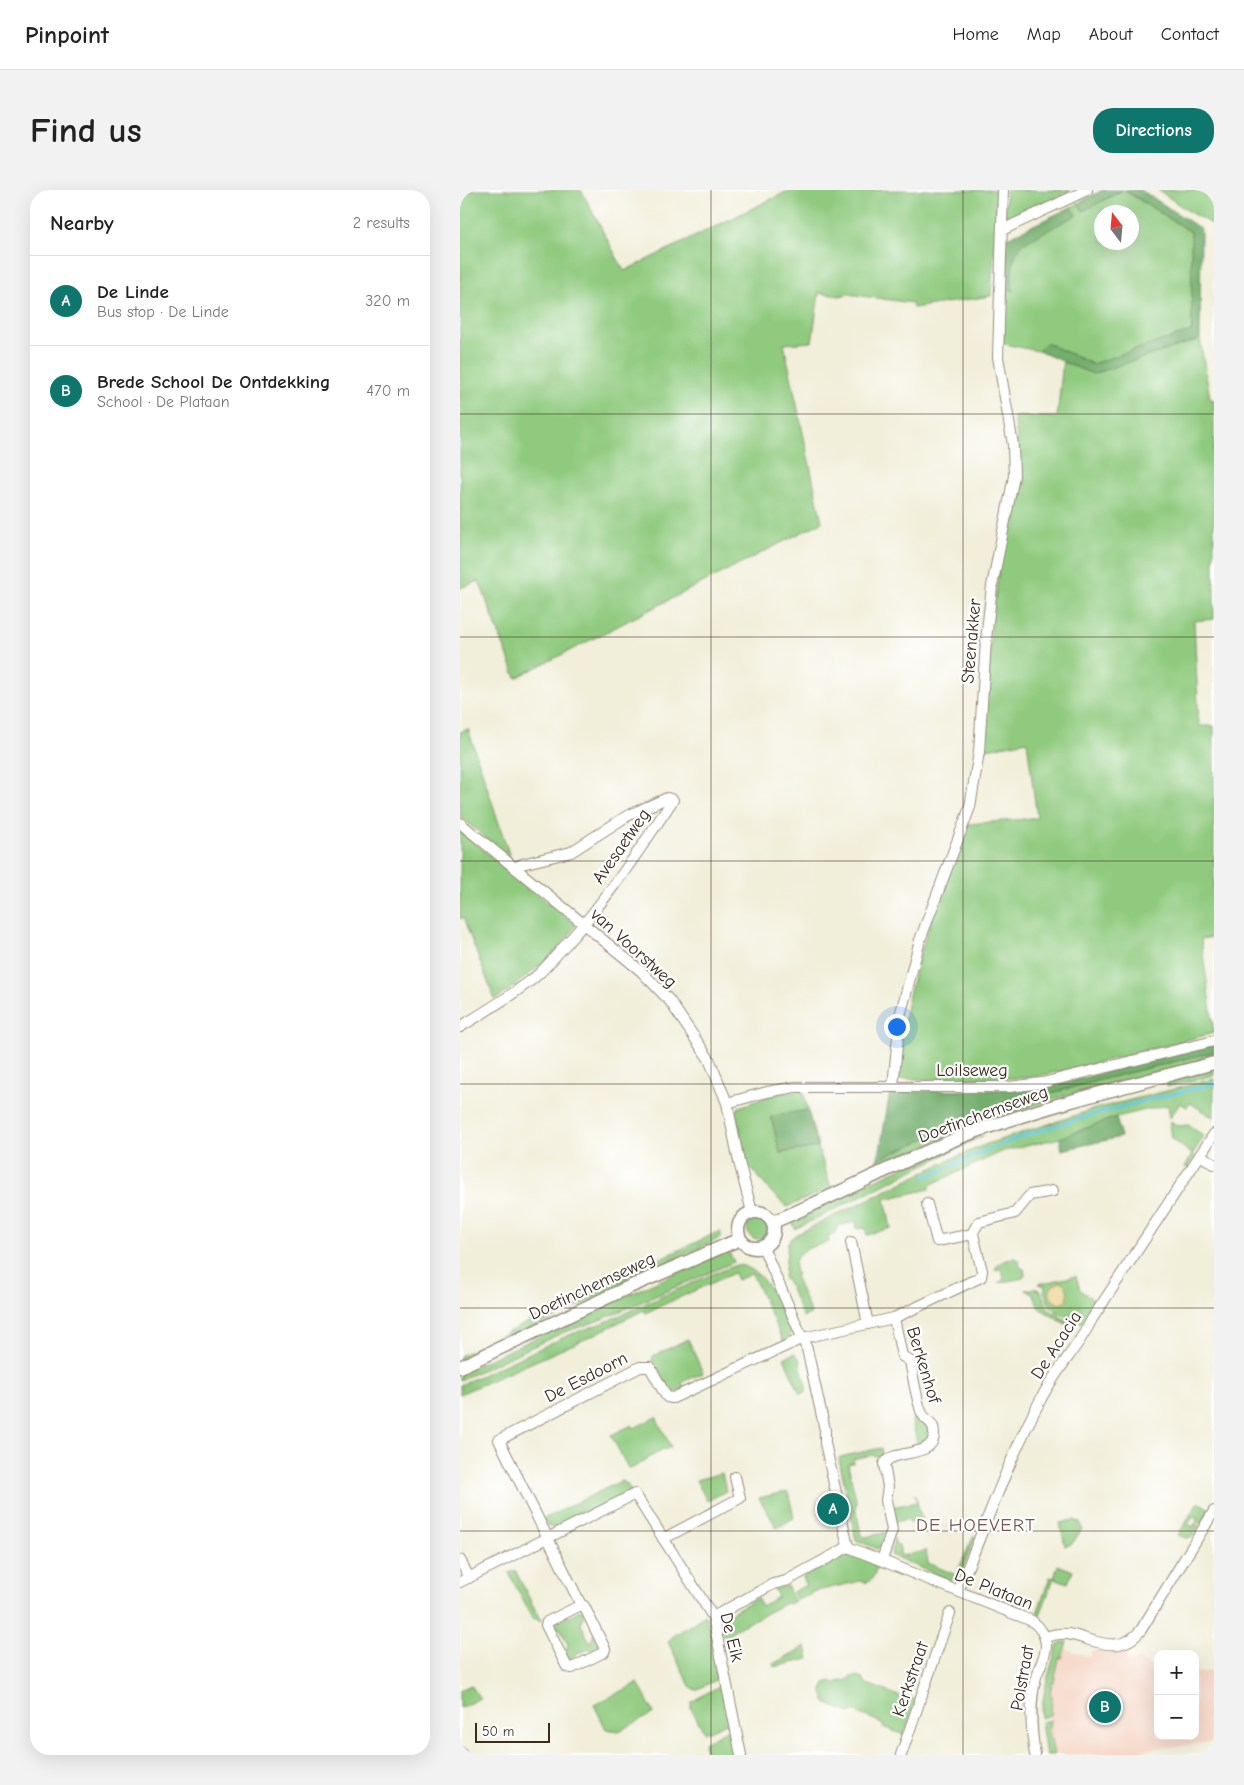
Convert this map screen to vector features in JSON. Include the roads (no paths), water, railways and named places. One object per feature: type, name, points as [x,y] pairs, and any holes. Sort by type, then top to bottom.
[{"type":"main road","name":"Doetinchemseweg","points":[[772,1222],[902,1162],[1009,1120],[1086,1097],[1214,1063]]},
{"type":"main road","points":[[752,1212],[760,1212],[768,1216],[772,1222],[773,1236],[769,1243],[763,1247],[754,1248],[746,1245],[740,1238],[738,1230],[740,1222],[752,1212]]},
{"type":"main road","name":"Doetinchemseweg","points":[[460,1368],[627,1288],[740,1238]]},
{"type":"street","name":"Steenakker","points":[[893,1086],[900,1016],[920,940],[970,807],[979,752],[986,640],[992,586],[1014,476],[1013,445],[998,357],[1003,190]]},
{"type":"street","points":[[1002,230],[1087,190]]},
{"type":"street","name":"Avesaetweg","points":[[460,1027],[534,978],[584,925],[620,879],[673,800],[667,798],[627,816],[571,852],[533,863],[522,864],[515,868]]},
{"type":"street","name":"van Voorstweg","points":[[460,823],[641,971],[669,1000],[709,1059],[727,1103],[752,1212]]},
{"type":"street","name":"Loilseweg","points":[[727,1103],[767,1092],[795,1087],[1009,1087],[1042,1083],[1214,1041]]},
{"type":"street","name":"De Acacia","points":[[958,1592],[1018,1446],[1041,1398],[1058,1368],[1078,1345],[1092,1319],[1214,1134]]},
{"type":"street","points":[[1200,1155],[1214,1164]]},
{"type":"street","points":[[928,1204],[937,1241],[974,1234],[974,1230],[979,1222],[1015,1213],[1030,1195],[1053,1191]]},
{"type":"street","name":"Berkenhof","points":[[803,1338],[894,1318],[980,1277],[982,1271],[974,1234]]},
{"type":"street","points":[[851,1242],[868,1324]]},
{"type":"street","points":[[712,1617],[773,1584],[792,1578],[840,1553],[848,1546],[825,1443],[825,1430],[809,1356],[763,1247]]},
{"type":"street","name":"Berkenhof","points":[[882,1560],[892,1530],[886,1500],[888,1487],[884,1464],[890,1457],[917,1451],[928,1446],[933,1440],[934,1434],[931,1422],[922,1413],[910,1361],[902,1356],[894,1318]]},
{"type":"street","name":"De Esdoorn","points":[[549,1538],[499,1440],[640,1367],[650,1367],[664,1394],[667,1397],[673,1398],[803,1338]]},
{"type":"street","points":[[663,1539],[740,1498],[736,1477]]},
{"type":"street","name":"De Eik","points":[[549,1538],[634,1494],[712,1617],[741,1755]]},
{"type":"street","points":[[1045,1637],[1056,1634],[1068,1634],[1107,1645],[1120,1644],[1134,1638],[1141,1630],[1213,1515]]},
{"type":"street","points":[[460,1560],[464,1580],[549,1538],[581,1605],[584,1606],[605,1649],[604,1652],[572,1668],[567,1667],[546,1625],[547,1622],[581,1605]]},
{"type":"street","name":"De Plataan","points":[[848,1546],[1032,1621],[1038,1626],[1045,1637]]},
{"type":"street","name":"Kerkstraat","points":[[901,1755],[950,1613]]},
{"type":"street","name":"Polstraat","points":[[1035,1755],[1031,1706],[1036,1677],[1046,1650],[1045,1637]]},
{"type":"waterway","points":[[925,1177],[1047,1128],[1214,1084]]},
{"type":"place","name":"De Linde","points":[[833,1509]]},
{"type":"place","name":"Brede School De Ontdekking","points":[[1105,1707]]},
{"type":"district","name":"DE HOEVERT","points":[[976,1524]]}]
